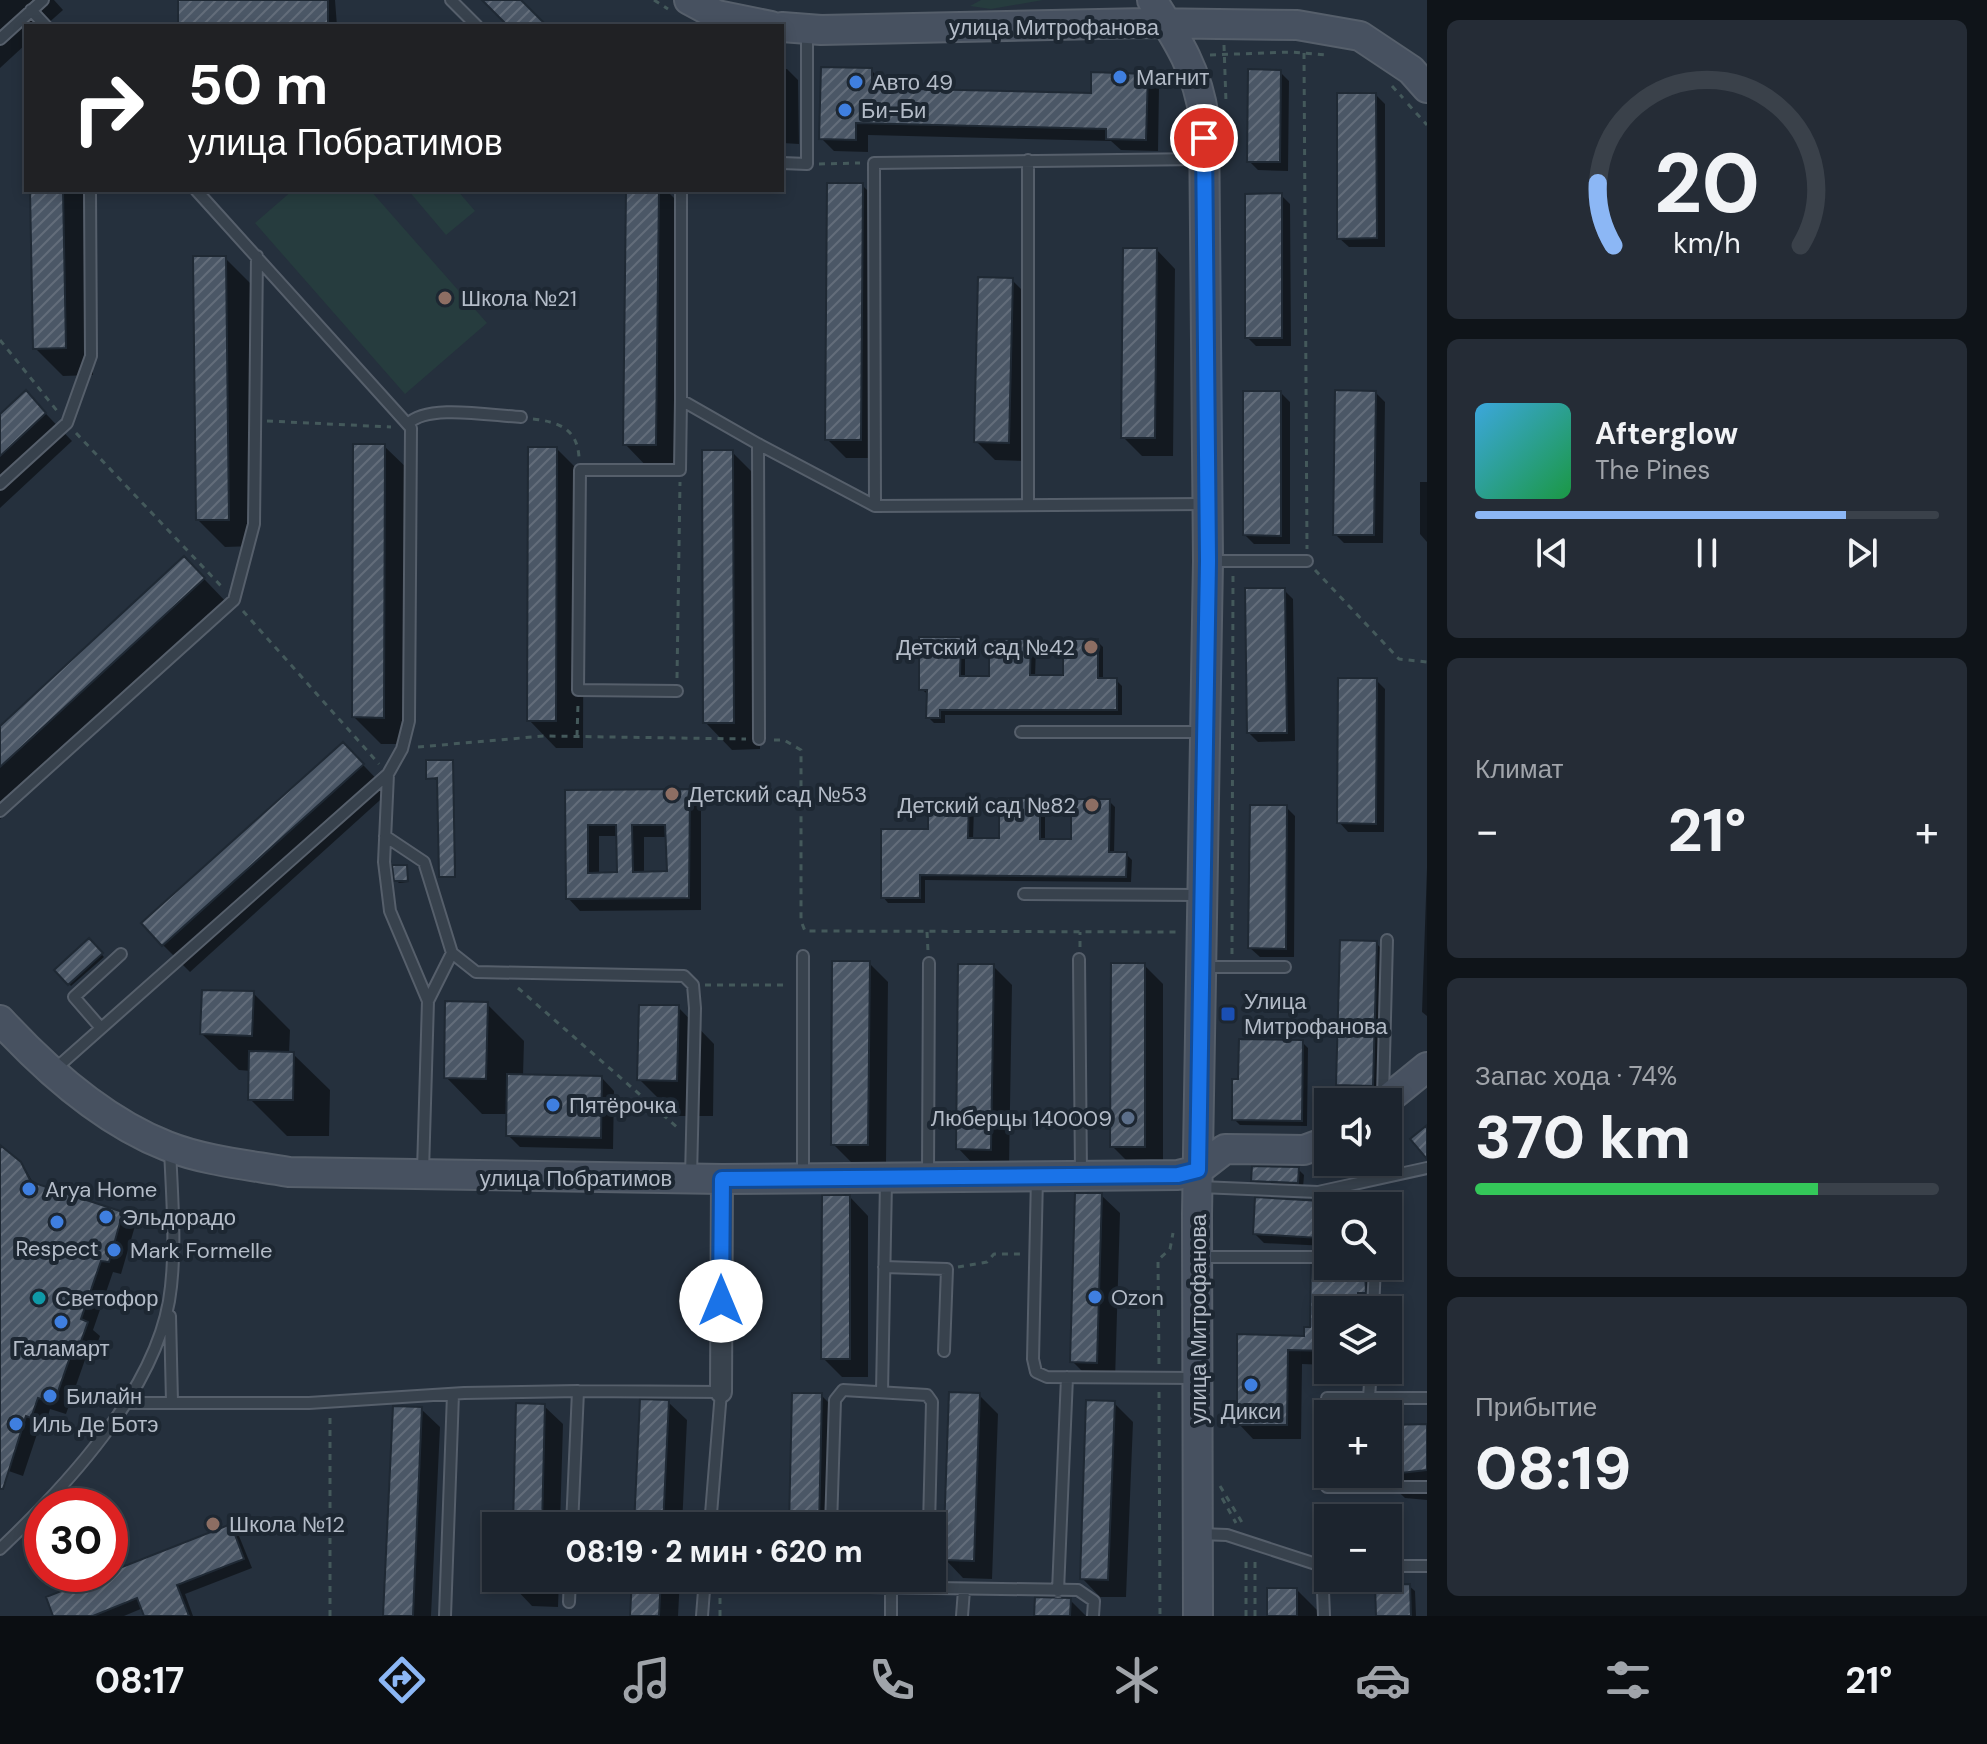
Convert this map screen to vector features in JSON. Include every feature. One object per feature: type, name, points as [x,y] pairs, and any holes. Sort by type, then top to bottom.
[{"type":"main road","points":[[1152,0],[1168,25],[1297,25],[1360,36],[1411,70],[1427,88]]},
{"type":"main road","points":[[707,10],[763,24]]},
{"type":"main road","name":"улица Митрофанова","points":[[795,28],[1168,25],[1189,59],[1200,88],[1204,159],[1208,561],[1198,1178],[1198,1616]]},
{"type":"main road","name":"улица Побратимов","points":[[0,1020],[52,1071],[110,1114],[170,1147],[289,1172],[423,1177],[691,1179],[928,1174],[1178,1175],[1198,1178]]},
{"type":"main road","points":[[1401,1088],[1427,1067]]},
{"type":"main road","points":[[1198,1178],[1225,1149],[1304,1150],[1314,1146]]},
{"type":"street","points":[[721,1392],[722,1179]]},
{"type":"lane","points":[[0,39],[43,0]]},
{"type":"lane","points":[[451,0],[475,24]]},
{"type":"lane","points":[[31,10],[44,24]]},
{"type":"lane","points":[[784,163],[807,164],[795,28]]},
{"type":"lane","points":[[875,506],[874,163],[1204,159]]},
{"type":"lane","points":[[1028,160],[1028,505]]},
{"type":"lane","points":[[0,484],[67,423],[91,356],[90,192]]},
{"type":"lane","points":[[198,192],[409,426]]},
{"type":"lane","points":[[677,691],[578,690],[580,470],[680,470],[681,192]]},
{"type":"lane","points":[[0,811],[234,600],[254,524],[257,256]]},
{"type":"lane","points":[[681,400],[875,506],[1207,504]]},
{"type":"lane","points":[[52,1071],[388,774],[402,749],[409,721],[409,426],[415,416],[435,412],[521,417]]},
{"type":"lane","points":[[758,444],[759,739]]},
{"type":"lane","points":[[1208,561],[1307,561]]},
{"type":"lane","points":[[1021,732],[1206,732]]},
{"type":"lane","points":[[388,774],[385,836],[390,911],[428,1001],[423,1177]]},
{"type":"lane","points":[[385,836],[424,862],[452,953],[476,972],[684,976],[693,985],[691,1179]]},
{"type":"lane","points":[[1024,894],[1204,895]]},
{"type":"lane","points":[[1384,1088],[1387,940]]},
{"type":"lane","points":[[428,1001],[452,953]]},
{"type":"lane","points":[[101,1028],[74,997],[121,954]]},
{"type":"lane","points":[[803,956],[803,1177]]},
{"type":"lane","points":[[1079,959],[1081,1174]]},
{"type":"lane","points":[[928,1174],[929,963]]},
{"type":"lane","points":[[1203,967],[1285,967]]},
{"type":"lane","points":[[170,1147],[172,1402]]},
{"type":"lane","points":[[1198,1178],[1318,1192],[1427,1168]]},
{"type":"lane","points":[[1037,1174],[1033,1359],[1036,1372],[1067,1377],[1197,1378]]},
{"type":"lane","points":[[882,1392],[886,1176]]},
{"type":"lane","points":[[1198,1257],[1314,1257]]},
{"type":"lane","points":[[884,1267],[947,1269],[944,1351]]},
{"type":"lane","points":[[0,1549],[129,1403],[152,1359],[169,1299]]},
{"type":"lane","points":[[1058,1591],[1067,1377]]},
{"type":"lane","points":[[1369,1397],[1370,1384]]},
{"type":"lane","points":[[831,1512],[835,1400],[843,1390],[927,1395],[932,1402],[929,1512]]},
{"type":"lane","points":[[129,1403],[330,1401],[578,1391],[721,1392],[711,1512]]},
{"type":"lane","points":[[573,1512],[578,1391]]},
{"type":"lane","points":[[445,1616],[453,1394]]},
{"type":"lane","points":[[1427,1398],[1327,1398],[1327,1487],[1427,1487]]},
{"type":"lane","points":[[1198,1534],[1227,1535],[1314,1563]]},
{"type":"lane","points":[[1402,1566],[1427,1566]]},
{"type":"lane","points":[[946,1590],[1078,1590],[1094,1601],[1093,1616]]},
{"type":"lane","points":[[962,1616],[964,1590]]},
{"type":"lane","points":[[569,1592],[569,1602]]},
{"type":"lane","points":[[702,1616],[704,1592]]},
{"type":"lane","points":[[891,1592],[891,1616]]},
{"type":"lane","points":[[1324,1592],[1324,1616]]},
{"type":"path","points":[[1189,59],[1225,53],[1329,55]]},
{"type":"path","points":[[1304,53],[1307,561],[1399,659],[1427,662]]},
{"type":"path","points":[[1387,81],[1427,125]]},
{"type":"path","points":[[807,164],[874,163]]},
{"type":"path","points":[[0,340],[67,423],[234,600],[388,774]]},
{"type":"path","points":[[521,417],[557,422],[573,435],[580,470]]},
{"type":"path","points":[[255,420],[409,426]]},
{"type":"path","points":[[677,691],[680,470]]},
{"type":"path","points":[[577,736],[578,690]]},
{"type":"path","points":[[402,749],[577,736],[784,740],[801,750],[801,921],[805,931],[1181,932]]},
{"type":"path","points":[[927,932],[929,963]]},
{"type":"path","points":[[500,972],[692,1140]]},
{"type":"path","points":[[693,985],[803,985]]},
{"type":"path","points":[[1160,1616],[1158,1260],[1170,1249],[1174,1226]]},
{"type":"path","points":[[947,1269],[987,1262],[994,1254],[1036,1253]]},
{"type":"path","points":[[330,1401],[330,1616]]},
{"type":"path","points":[[1246,1616],[1251,1543]]},
{"type":"path","points":[[1251,1543],[1255,1616]]},
{"type":"path","points":[[720,1592],[720,1616]]},
{"type":"green space","points":[[981,0],[1043,0],[991,9],[970,6]]},
{"type":"green space","points":[[291,192],[372,192],[487,323],[405,394],[255,223]]},
{"type":"green space","points":[[410,192],[459,192],[475,211],[446,235]]},
{"type":"building","points":[[178,0],[328,0],[328,24],[178,24]]},
{"type":"building","points":[[482,0],[521,0],[545,24],[506,24]]},
{"type":"building","points":[[821,67],[872,68],[872,88],[1091,93],[1091,72],[1148,74],[1146,140],[1106,139],[1106,129],[856,123],[856,140],[819,139]]},
{"type":"building","points":[[1248,69],[1281,70],[1280,162],[1247,162]]},
{"type":"building","points":[[1337,93],[1376,93],[1377,238],[1337,239]]},
{"type":"building","points":[[827,183],[863,183],[861,440],[825,440]]},
{"type":"building","points":[[30,192],[63,192],[66,348],[33,349]]},
{"type":"building","points":[[626,192],[659,192],[656,445],[623,445]]},
{"type":"building","points":[[1282,193],[1282,338],[1245,338],[1245,194]]},
{"type":"building","points":[[1123,248],[1157,248],[1155,438],[1121,438]]},
{"type":"building","points":[[193,256],[226,256],[229,520],[196,520]]},
{"type":"building","points":[[978,277],[1013,278],[1009,443],[974,442]]},
{"type":"building","points":[[26,390],[46,413],[0,456],[0,414]]},
{"type":"building","points":[[1335,390],[1376,391],[1374,535],[1333,535]]},
{"type":"building","points":[[1243,391],[1281,391],[1281,536],[1243,535]]},
{"type":"building","points":[[353,444],[385,444],[384,718],[352,717]]},
{"type":"building","points":[[528,447],[557,447],[556,721],[527,721]]},
{"type":"building","points":[[702,450],[733,450],[734,723],[703,723]]},
{"type":"building","points":[[184,556],[205,578],[0,767],[0,726]]},
{"type":"building","points":[[1245,588],[1285,588],[1287,733],[1247,733]]},
{"type":"building","points":[[919,637],[961,637],[960,676],[989,676],[989,639],[1031,639],[1030,675],[1063,675],[1063,639],[1098,639],[1098,678],[1117,678],[1117,710],[940,710],[940,718],[926,718],[927,690],[919,690]]},
{"type":"building","points":[[1338,678],[1377,678],[1376,824],[1337,823]]},
{"type":"building","points":[[343,742],[364,764],[162,946],[141,923]]},
{"type":"building","points":[[426,760],[453,760],[455,877],[439,877],[437,778],[426,779]]},
{"type":"building","points":[[690,789],[689,898],[566,899],[565,790]],"holes":[[[588,825],[616,825],[617,872],[588,873]],[[632,825],[665,825],[667,871],[633,872]]]},
{"type":"building","points":[[928,798],[969,798],[968,838],[999,838],[999,798],[1040,798],[1040,839],[1071,839],[1071,799],[1110,799],[1109,852],[1127,852],[1126,877],[920,875],[920,898],[881,898],[881,829],[928,829]]},
{"type":"building","points":[[1250,805],[1287,805],[1286,949],[1248,948]]},
{"type":"building","points":[[392,865],[407,865],[408,881],[394,881]]},
{"type":"building","points":[[89,938],[103,953],[68,985],[54,970]]},
{"type":"building","points":[[1340,940],[1377,941],[1373,1086],[1336,1085]]},
{"type":"building","points":[[832,961],[870,961],[868,1145],[831,1145]]},
{"type":"building","points":[[1111,963],[1145,963],[1145,1147],[1110,1147]]},
{"type":"building","points":[[958,964],[994,964],[991,1150],[956,1149]]},
{"type":"building","points":[[202,990],[254,991],[252,1036],[200,1034]]},
{"type":"building","points":[[445,1001],[488,1002],[486,1079],[444,1078]]},
{"type":"building","points":[[639,1005],[679,1005],[677,1081],[637,1080]]},
{"type":"building","points":[[1239,1039],[1303,1040],[1302,1121],[1232,1120],[1232,1079],[1238,1079]]},
{"type":"building","points":[[249,1051],[294,1052],[293,1100],[248,1100]]},
{"type":"building","points":[[507,1074],[602,1076],[601,1138],[506,1136]]},
{"type":"building","points":[[1427,1125],[1427,1159],[1410,1139]]},
{"type":"building","name":"Светофор","points":[[0,1145],[21,1162],[31,1182],[123,1212],[109,1262],[101,1261],[81,1319],[88,1322],[80,1344],[75,1343],[54,1403],[38,1398],[31,1418],[26,1416],[3,1489],[0,1489]]},
{"type":"building","points":[[1252,1166],[1299,1167],[1298,1183],[1251,1181]]},
{"type":"building","points":[[1075,1193],[1102,1193],[1097,1363],[1070,1362]]},
{"type":"building","points":[[822,1195],[850,1195],[850,1359],[821,1359]]},
{"type":"building","points":[[1255,1197],[1314,1201],[1314,1238],[1253,1234]]},
{"type":"building","points":[[1311,1265],[1314,1265],[1314,1280],[1365,1280],[1366,1293],[1358,1293],[1358,1296],[1314,1296],[1314,1351],[1288,1350],[1287,1425],[1237,1425],[1237,1334],[1304,1336],[1304,1327],[1310,1327]]},
{"type":"building","points":[[949,1392],[980,1393],[974,1561],[946,1560]]},
{"type":"building","points":[[792,1393],[822,1393],[819,1512],[789,1512]]},
{"type":"building","points":[[640,1399],[669,1400],[664,1512],[635,1512]]},
{"type":"building","points":[[1086,1400],[1115,1401],[1108,1580],[1080,1579]]},
{"type":"building","points":[[516,1403],[545,1404],[542,1512],[513,1512]]},
{"type":"building","points":[[393,1406],[422,1407],[413,1616],[383,1616]]},
{"type":"building","points":[[1427,1424],[1427,1470],[1402,1473],[1402,1425]]},
{"type":"building","points":[[231,1524],[244,1559],[177,1585],[189,1616],[144,1616],[137,1598],[93,1616],[53,1616],[46,1597],[59,1592],[128,1592],[128,1565]]},
{"type":"building","points":[[1402,1584],[1410,1584],[1411,1616],[1376,1616],[1375,1592],[1402,1592]]},
{"type":"building","points":[[1267,1588],[1297,1588],[1297,1616],[1267,1616]]},
{"type":"building","points":[[631,1592],[660,1592],[659,1616],[630,1616]]},
{"type":"building","points":[[1035,1597],[1071,1598],[1070,1616],[1034,1616]]},
{"type":"place","name":"Магнит","points":[[1120,77]]},
{"type":"place","name":"Авто 49","points":[[856,82]]},
{"type":"place","name":"Би-Би","points":[[845,110]]},
{"type":"place","name":"Школа №21","points":[[445,298]]},
{"type":"place","name":"Детский сад №42","points":[[1091,647]]},
{"type":"place","name":"Детский сад №53","points":[[672,794]]},
{"type":"place","name":"Детский сад №82","points":[[1092,805]]},
{"type":"place","name":"Улица Митрофанова","points":[[1228,1014]]},
{"type":"place","name":"Пятёрочка","points":[[553,1105]]},
{"type":"place","name":"Люберцы 140009","points":[[1128,1118]]},
{"type":"place","name":"Arya Home","points":[[29,1189]]},
{"type":"place","name":"Эльдорадо","points":[[106,1217]]},
{"type":"place","name":"Respect","points":[[57,1222]]},
{"type":"place","name":"Mark Formelle","points":[[114,1250]]},
{"type":"place","name":"Ozon","points":[[1095,1297]]},
{"type":"place","name":"Светофор","points":[[39,1298]]},
{"type":"place","name":"Галамарт","points":[[61,1322]]},
{"type":"place","name":"Дикси","points":[[1251,1385]]},
{"type":"place","name":"Билайн","points":[[50,1396]]},
{"type":"place","name":"Иль Де Ботэ","points":[[16,1424]]},
{"type":"place","name":"Школа №12","points":[[213,1524]]},
{"type":"route","points":[[721,1301],[722,1179],[928,1174],[1178,1175],[1198,1170],[1208,561],[1204,138]]}]
